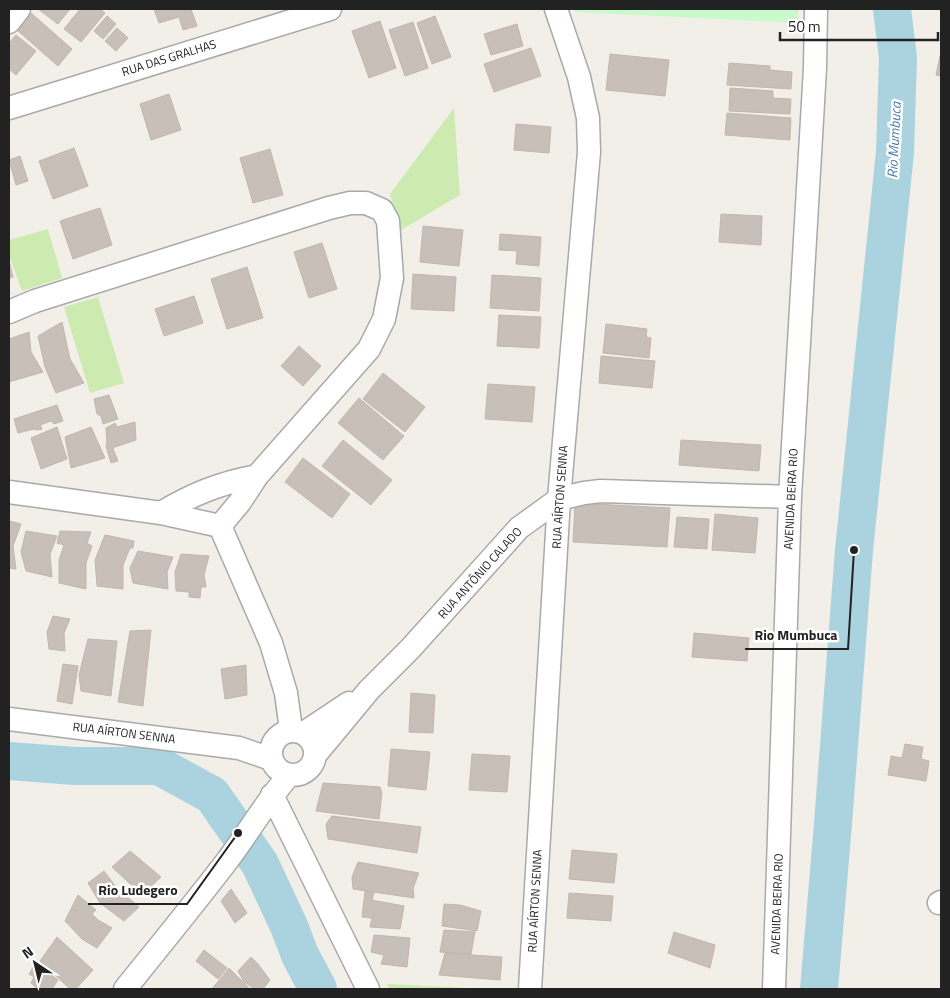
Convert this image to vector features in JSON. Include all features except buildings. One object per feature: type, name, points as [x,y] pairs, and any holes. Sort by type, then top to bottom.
[{"type":"street","points":[[9,22],[20,9]]},
{"type":"street","name":"RUA DAS GRALHAS","points":[[9,108],[330,9]]},
{"type":"street","name":"RUA AÍRTON SENNA","points":[[530,989],[559,499],[589,152],[588,118],[581,85],[556,9]]},
{"type":"street","name":"AVENIDA BEIRA RIO","points":[[774,989],[790,497],[815,68],[816,9]]},
{"type":"street","points":[[9,312],[35,301],[329,208],[350,203],[366,203],[382,210],[388,221],[392,278],[384,318],[369,349],[257,476],[240,502],[220,526]]},
{"type":"street","points":[[161,513],[184,499],[210,488],[257,476]]},
{"type":"street","name":"RUA ANTÔNIO CALADO","points":[[316,754],[369,690],[410,649],[519,528],[559,499],[601,491],[790,497]]},
{"type":"street","points":[[9,492],[161,513],[220,526]]},
{"type":"street","points":[[220,526],[271,643],[298,732]]},
{"type":"street","name":"RUA ANTÔNIO CALADO","points":[[298,732],[369,690]]},
{"type":"street","name":"RUA AÍRTON SENNA","points":[[9,719],[239,748],[278,762]]},
{"type":"street","points":[[125,989],[255,823],[272,795],[278,762],[279,735],[298,732],[313,741],[316,754],[312,766],[302,773],[278,762]]},
{"type":"street","points":[[272,795],[368,989]]},
{"type":"green space","points":[[574,9],[798,9],[798,23],[575,12]]},
{"type":"green space","points":[[454,108],[460,195],[401,230],[390,194]]},
{"type":"green space","points":[[48,229],[62,278],[22,291],[9,255],[9,240]]},
{"type":"green space","points":[[98,297],[124,383],[90,393],[64,307]]},
{"type":"green space","points":[[387,984],[491,989],[389,989]]},
{"type":"waterway","name":"Rio Mumbuca","points":[[819,989],[854,550],[895,152],[898,58],[892,9]]},
{"type":"waterway","points":[[9,761],[75,766],[159,766],[212,795],[260,864],[289,926],[300,955],[318,989]]},
{"type":"place","name":"Rio Mumbuca","points":[[854,550]]},
{"type":"place","name":"Rio Ludegero","points":[[238,833]]}]
